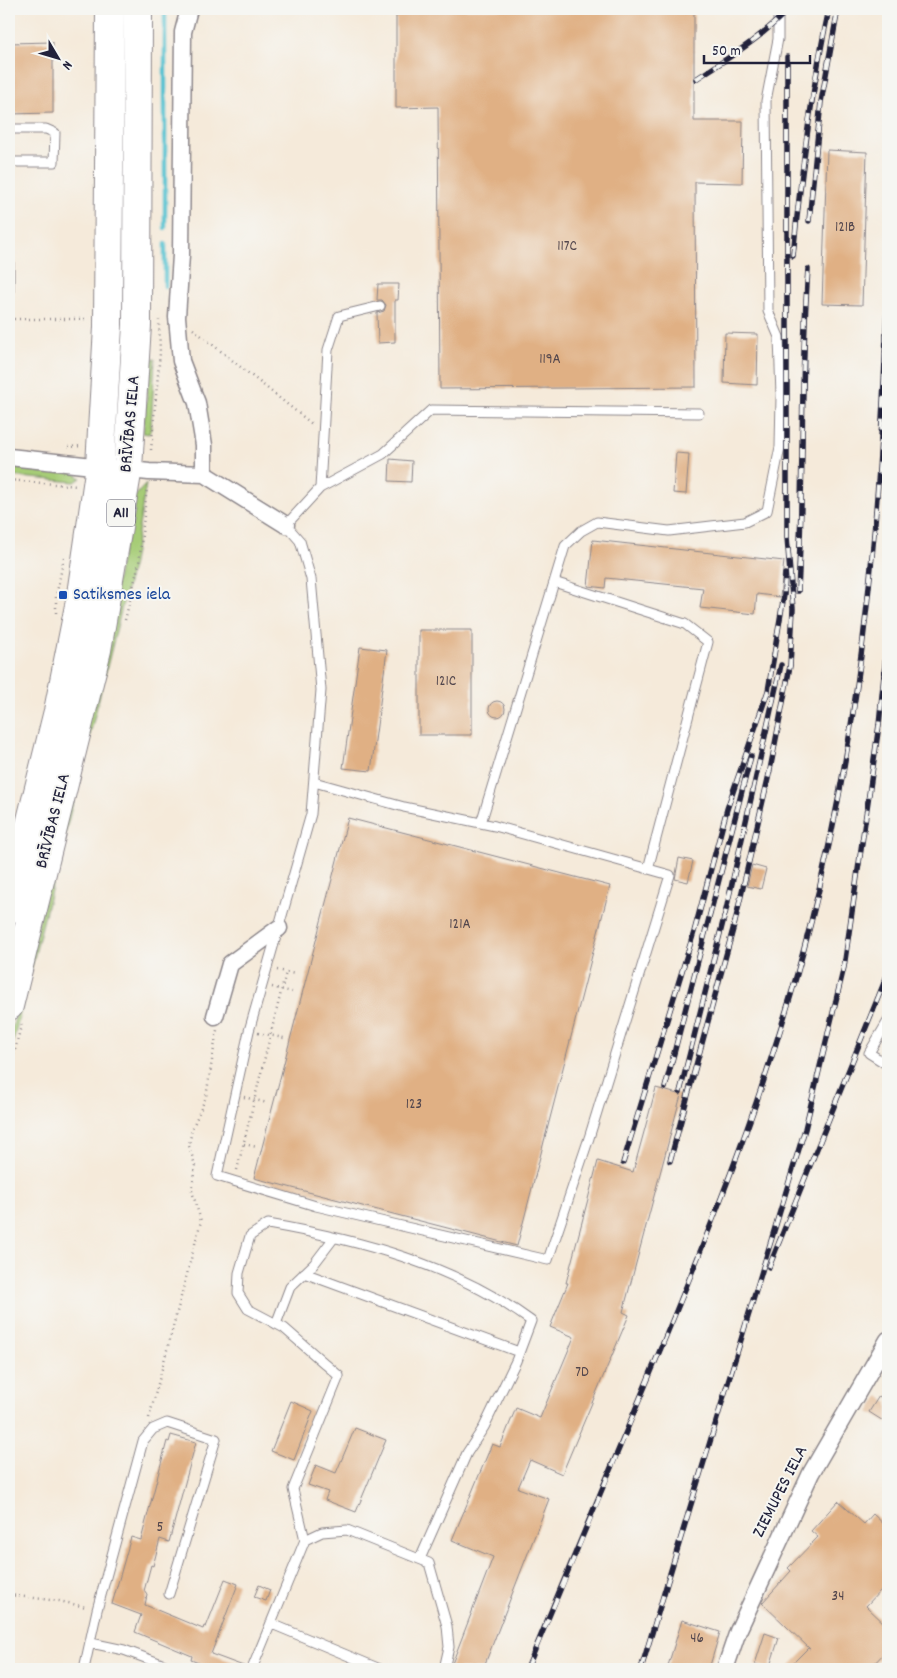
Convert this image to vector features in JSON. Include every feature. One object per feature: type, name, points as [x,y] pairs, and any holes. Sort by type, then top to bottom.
[{"type":"highway","name":"BRĪVĪBAS IELA","points":[[9,909],[58,711],[80,601],[100,465],[108,328],[110,9]]},
{"type":"highway","name":"BRĪVĪBAS IELA","points":[[9,1006],[97,650],[128,468],[137,325],[138,9]]},
{"type":"street","points":[[188,9],[182,32],[181,255],[177,317],[181,361],[197,403],[204,445],[204,474]]},
{"type":"street","points":[[9,457],[204,474],[286,525]]},
{"type":"street","points":[[215,1016],[230,964],[279,928]]},
{"type":"street","name":"ZIEMUPES IELA","points":[[725,1669],[738,1631],[811,1473],[888,1340]]},
{"type":"lane","points":[[481,823],[565,546],[581,531],[597,522],[670,531],[745,522],[767,510],[780,447],[779,337],[768,311],[766,110],[778,40],[778,9]]},
{"type":"lane","points":[[9,129],[46,130],[55,133],[56,148],[54,162],[9,162]]},
{"type":"lane","points":[[9,208],[9,299]]},
{"type":"lane","points":[[320,488],[328,350],[339,316],[380,306]]},
{"type":"lane","points":[[314,782],[404,807],[481,823],[670,875],[590,1138],[548,1260],[316,1206],[217,1176],[249,1031],[311,814],[321,690],[312,578],[300,541],[286,525],[320,488],[383,454],[431,410],[699,413]]},
{"type":"lane","points":[[554,582],[684,624],[708,642],[648,869]]},
{"type":"lane","points":[[888,1021],[869,1053],[888,1065]]},
{"type":"lane","points":[[252,1669],[305,1540],[293,1489],[339,1376],[284,1328],[248,1310],[238,1293],[239,1273],[250,1236],[268,1224],[392,1253],[430,1266],[466,1282],[520,1312],[531,1321],[519,1352],[484,1427],[466,1453],[420,1559]]},
{"type":"lane","points":[[276,1324],[290,1287],[334,1239]]},
{"type":"lane","points":[[304,1273],[519,1352]]},
{"type":"lane","points":[[84,1669],[97,1610],[143,1441],[154,1429],[167,1423],[216,1439],[169,1594]]},
{"type":"lane","points":[[305,1540],[322,1532],[347,1530],[429,1563],[447,1626],[450,1647],[444,1669]]},
{"type":"lane","points":[[272,1624],[380,1669]]},
{"type":"lane","points":[[91,1643],[124,1650],[175,1669]]},
{"type":"path","points":[[177,317],[323,433]]},
{"type":"path","points":[[9,319],[94,319]]},
{"type":"path","points":[[9,480],[82,486]]},
{"type":"path","points":[[267,968],[295,974]]},
{"type":"path","points":[[234,1181],[286,972]]},
{"type":"path","points":[[262,985],[292,992]]},
{"type":"path","points":[[143,1441],[201,1221],[192,1191],[195,1165],[189,1146],[192,1129],[206,1097],[218,1032],[215,1016]]},
{"type":"path","points":[[249,1031],[284,1038]]},
{"type":"path","points":[[235,1094],[267,1103]]},
{"type":"path","points":[[244,1144],[257,1147]]},
{"type":"path","points":[[9,1595],[59,1601],[97,1610]]},
{"type":"green space","points":[[151,359],[155,359],[151,428],[149,434],[143,433]]},
{"type":"green space","points":[[9,464],[73,472],[81,478],[75,482],[9,476]]},
{"type":"green space","points":[[146,484],[133,563],[9,1058],[9,1041],[69,802],[135,496]]},
{"type":"building","points":[[396,9],[694,9],[694,121],[743,121],[742,183],[695,182],[696,387],[440,389],[438,107],[396,108]]},
{"type":"building","points":[[53,42],[53,113],[9,114],[9,43]]},
{"type":"building","points":[[827,150],[867,152],[862,305],[822,304]]},
{"type":"building","points":[[378,284],[399,284],[398,300],[395,300],[395,342],[378,343],[377,313],[384,311],[386,305],[382,300],[377,300]]},
{"type":"building","points":[[725,333],[758,334],[757,385],[724,383]]},
{"type":"building","points":[[676,453],[689,454],[686,494],[673,493]]},
{"type":"building","points":[[390,459],[412,461],[411,482],[389,481]]},
{"type":"building","points":[[593,540],[784,561],[780,597],[757,594],[755,614],[700,608],[703,588],[606,578],[605,588],[588,586]]},
{"type":"building","points":[[419,630],[472,630],[472,735],[419,735]]},
{"type":"building","points":[[360,647],[387,650],[371,771],[343,768]]},
{"type":"building","points":[[497,701],[505,709],[497,717],[489,709]]},
{"type":"building","points":[[348,818],[610,886],[517,1246],[254,1178]]},
{"type":"building","points":[[679,858],[693,861],[688,882],[675,879]]},
{"type":"building","points":[[752,865],[766,869],[761,889],[747,886]]},
{"type":"building","points":[[656,1088],[681,1095],[623,1312],[629,1315],[562,1474],[530,1460],[518,1488],[549,1499],[483,1669],[450,1669],[493,1557],[452,1540],[492,1444],[500,1447],[516,1408],[540,1418],[574,1337],[550,1327],[568,1283],[566,1283],[598,1161],[633,1172]]},
{"type":"building","points":[[879,1396],[888,1402],[888,1424],[869,1412]]},
{"type":"building","points":[[291,1401],[313,1411],[294,1460],[271,1451]]},
{"type":"building","points":[[355,1428],[386,1440],[356,1512],[325,1500],[328,1492],[308,1485],[316,1465],[336,1473]]},
{"type":"building","points":[[171,1435],[196,1442],[169,1542],[160,1539],[153,1566],[151,1565],[144,1591],[147,1595],[145,1605],[203,1629],[204,1626],[206,1627],[225,1579],[238,1584],[211,1654],[246,1667],[246,1669],[214,1669],[191,1660],[192,1656],[135,1632],[141,1615],[112,1604],[131,1537],[141,1540],[167,1441],[169,1442]]},
{"type":"building","points":[[838,1501],[864,1524],[873,1514],[888,1528],[888,1596],[882,1589],[866,1606],[888,1627],[888,1649],[869,1669],[787,1669],[808,1648],[810,1649],[762,1603],[791,1571],[788,1568],[818,1537],[811,1531]]},
{"type":"building","points":[[259,1585],[270,1590],[266,1601],[254,1597]]},
{"type":"building","points":[[682,1620],[720,1632],[709,1669],[667,1669]]},
{"type":"building","points":[[765,1633],[779,1638],[769,1669],[755,1664]]},
{"type":"waterway","points":[[165,9],[165,228]]},
{"type":"waterway","points":[[165,244],[165,286]]},
{"type":"railway","points":[[696,79],[756,38],[788,9]]},
{"type":"railway","points":[[793,256],[807,132],[829,9]]},
{"type":"railway","points":[[809,221],[821,102],[838,9]]},
{"type":"railway","points":[[670,1161],[735,922],[770,770],[790,666],[793,609],[787,537],[787,57]]},
{"type":"railway","points":[[798,591],[804,349],[808,269]]},
{"type":"railway","points":[[527,1669],[716,1212],[777,1042],[810,926],[829,846],[845,765],[867,602],[881,439],[888,274]]},
{"type":"railway","points":[[623,1163],[694,932],[727,809],[768,691],[784,595],[785,574]]},
{"type":"railway","points":[[641,1669],[805,1129],[844,967],[879,725],[888,635]]},
{"type":"railway","points":[[680,1092],[726,910],[781,665]]},
{"type":"railway","points":[[665,1088],[751,756]]},
{"type":"railway","points":[[769,1267],[888,973]]},
{"type":"place","name":"Satiksmes iela","points":[[63,595]]}]
